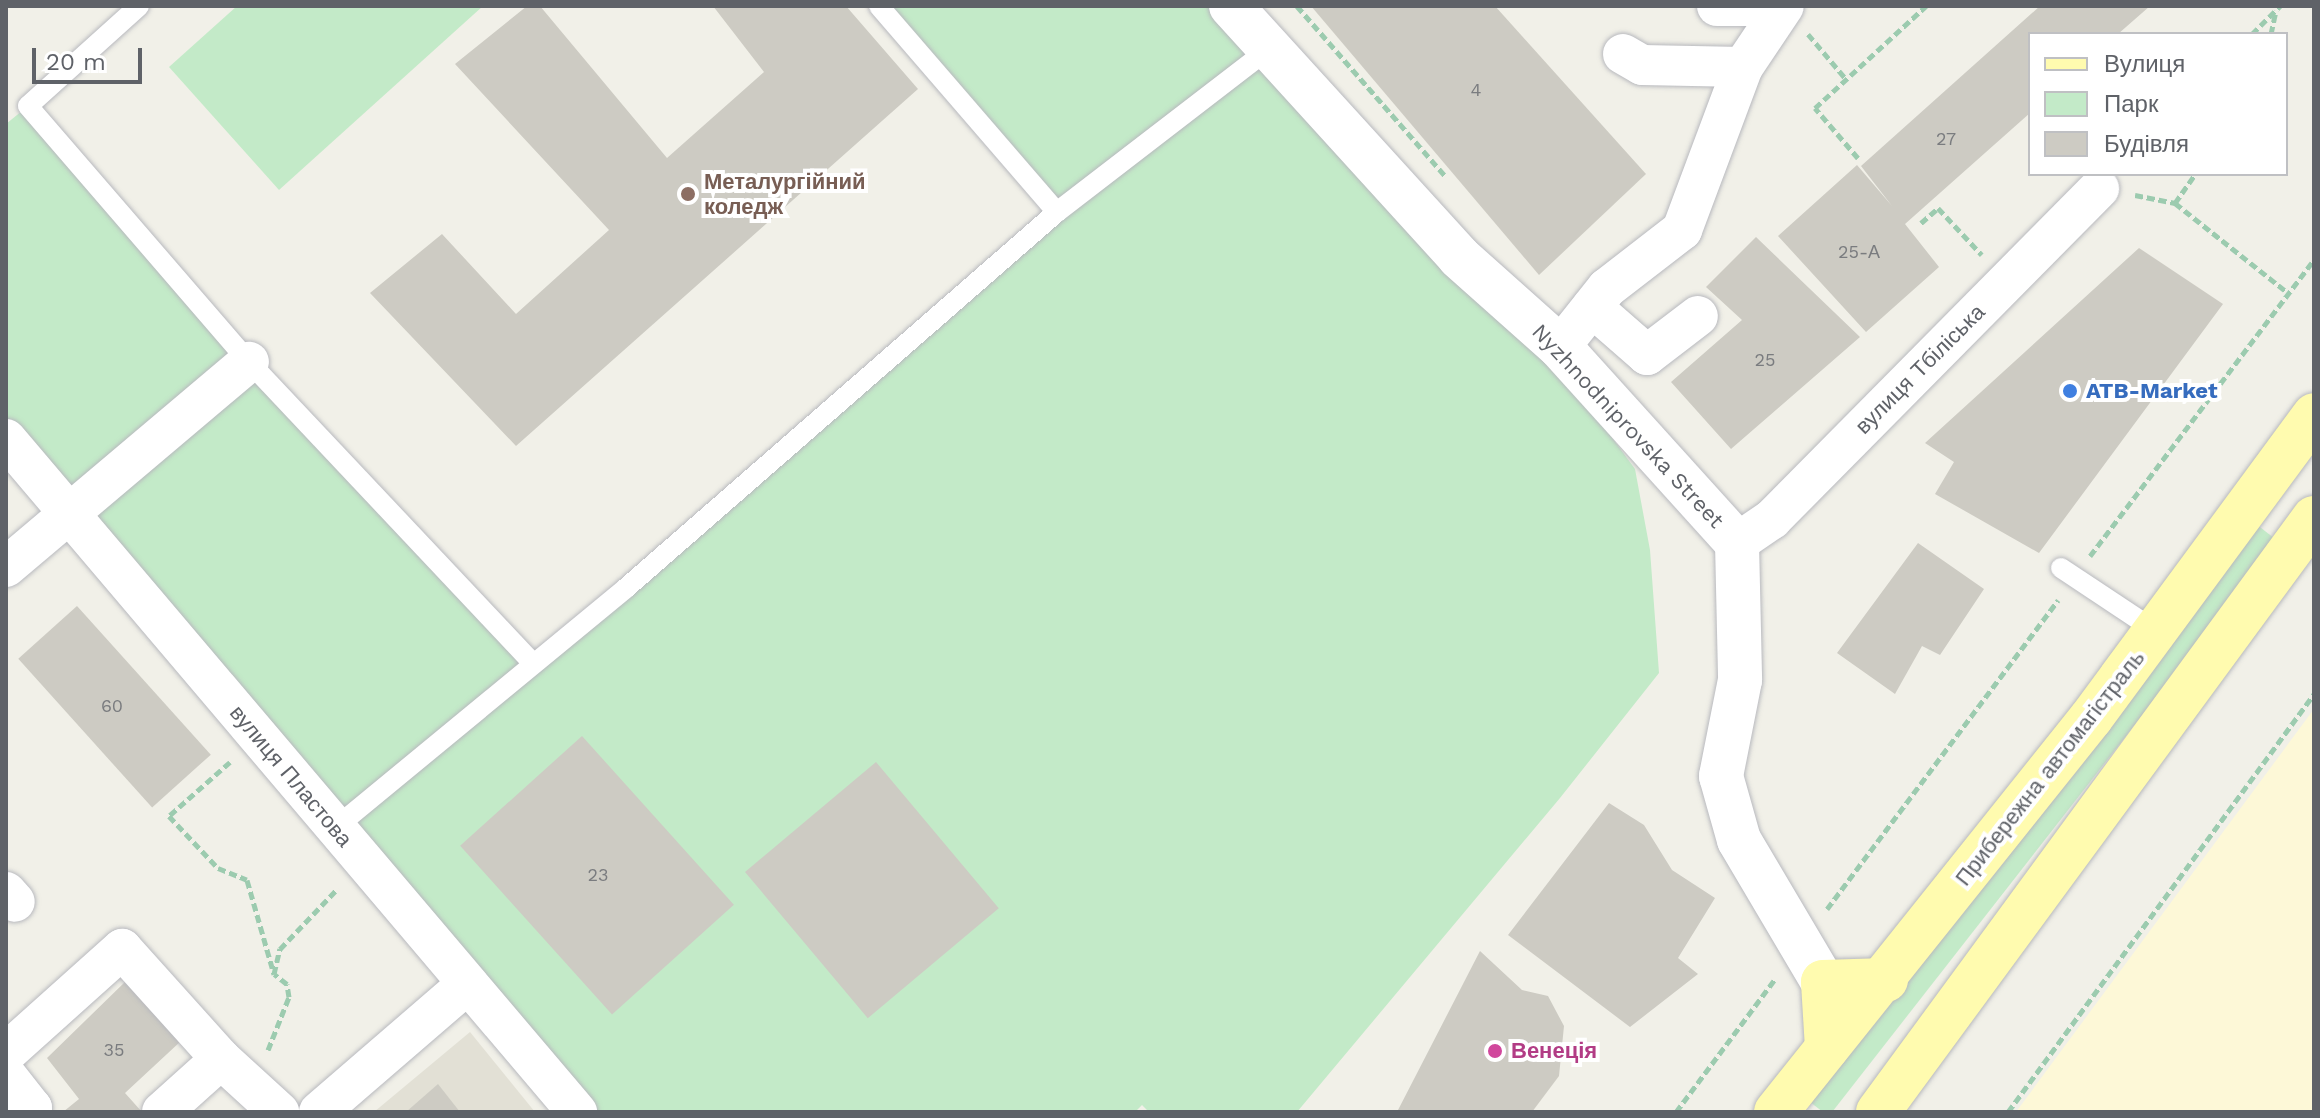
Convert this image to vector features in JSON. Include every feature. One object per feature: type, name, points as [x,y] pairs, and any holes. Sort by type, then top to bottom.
[{"type":"main road","name":"Прибережна автомагістраль","points":[[1776,1112],[1886,980],[2156,631],[2314,415]]},
{"type":"main road","points":[[2272,472],[2314,442]]},
{"type":"main road","points":[[1878,1112],[2314,518]]},
{"type":"main road","points":[[1827,1048],[1823,982],[1886,980]]},
{"type":"street","name":"Nyzhnodniprovska Street","points":[[1231,6],[1267,50],[1459,257],[1560,347],[1737,543],[1740,680],[1721,776],[1739,840],[1823,982]]},
{"type":"street","points":[[1717,6],[1756,6]]},
{"type":"street","points":[[1560,347],[1607,288],[1682,230],[1743,67],[1794,18]]},
{"type":"street","points":[[1623,54],[1642,65],[1743,67]]},
{"type":"street","name":"вулиця Тбіліська","points":[[1737,543],[1772,519],[2099,188]]},
{"type":"street","points":[[1592,307],[1647,355],[1698,316]]},
{"type":"street","points":[[6,567],[249,362]]},
{"type":"street","name":"вулиця Пластова","points":[[6,439],[466,985],[577,1112]]},
{"type":"street","points":[[6,1053],[122,949],[221,1059],[266,1100]]},
{"type":"street","points":[[319,1112],[466,985]]},
{"type":"street","points":[[162,1112],[221,1059]]},
{"type":"street","points":[[6,1075],[32,1108],[28,1112]]},
{"type":"lane","points":[[139,6],[28,106],[249,362],[531,661]]},
{"type":"lane","points":[[879,6],[1057,212]]},
{"type":"lane","points":[[335,828],[531,661],[626,588],[1057,212],[1267,50]]},
{"type":"lane","points":[[2068,573],[2156,631]]},
{"type":"path","points":[[1858,158],[1815,108],[1926,6]]},
{"type":"path","points":[[2254,32],[2278,8]]},
{"type":"path","points":[[2272,32],[2278,8]]},
{"type":"path","points":[[1794,18],[1846,79]]},
{"type":"path","points":[[2194,176],[2175,203],[2288,293]]},
{"type":"path","points":[[1921,223],[1938,208],[2006,281]]},
{"type":"path","points":[[1676,1112],[1802,943],[2068,573],[2314,260]]},
{"type":"path","points":[[2008,1112],[2314,694]]},
{"type":"path","points":[[221,751],[230,762],[169,816],[218,868],[247,880],[274,974],[287,984],[289,997],[266,1100]]},
{"type":"path","points":[[274,974],[280,949],[347,880]]},
{"type":"shaded area","points":[[470,1032],[535,1112],[374,1112]]},
{"type":"green space","points":[[237,6],[483,6],[279,190],[169,67]]},
{"type":"green space","points":[[879,6],[1231,6],[1550,353],[1635,469],[1650,550],[1659,673],[1560,798],[1297,1112],[1149,1112],[1142,1105],[1135,1112],[565,1112],[6,439],[6,124],[28,106],[531,661],[1056,213]]},
{"type":"green space","points":[[2256,524],[2278,541],[1832,1112],[1823,1112],[1807,1099]]},
{"type":"sand","points":[[2314,709],[2314,1112],[2016,1112]]},
{"type":"building","name":"Металургійний коледж","points":[[527,6],[540,6],[667,158],[764,72],[713,6],[846,6],[918,89],[516,446],[370,293],[442,234],[516,314],[609,230],[455,64]]},
{"type":"building","points":[[1311,6],[1495,6],[1646,174],[1539,275]]},
{"type":"building","points":[[2040,6],[2150,6],[2120,32],[2028,32],[2028,115],[1905,224],[1939,267],[1866,332],[1778,236],[1857,165],[1892,206],[1861,166]]},
{"type":"building","points":[[1756,237],[1860,337],[1731,449],[1671,382],[1742,320],[1706,287]]},
{"type":"building","name":"ATB-Market","points":[[2139,248],[2223,304],[2039,553],[1935,494],[1954,462],[1925,443]]},
{"type":"building","points":[[1918,543],[1984,589],[1940,655],[1922,646],[1895,694],[1837,653]]},
{"type":"building","points":[[77,606],[211,755],[152,807],[18,659]]},
{"type":"building","points":[[582,736],[734,905],[612,1014],[460,846]]},
{"type":"building","points":[[876,762],[999,908],[868,1018],[745,872]]},
{"type":"building","points":[[1609,803],[1644,825],[1672,870],[1715,898],[1678,958],[1698,974],[1630,1027],[1508,935]]},
{"type":"building","name":"Венеція","points":[[1480,951],[1522,990],[1548,996],[1564,1026],[1559,1076],[1532,1112],[1397,1112]]},
{"type":"building","points":[[127,980],[181,1041],[125,1093],[142,1112],[63,1112],[79,1099],[47,1058]]},
{"type":"building","points":[[438,1084],[460,1112],[406,1112]]},
{"type":"place","name":"Металургійний коледж","points":[[688,194]]},
{"type":"place","name":"ATB-Market","points":[[2070,391]]},
{"type":"place","name":"Венеція","points":[[1495,1051]]}]
